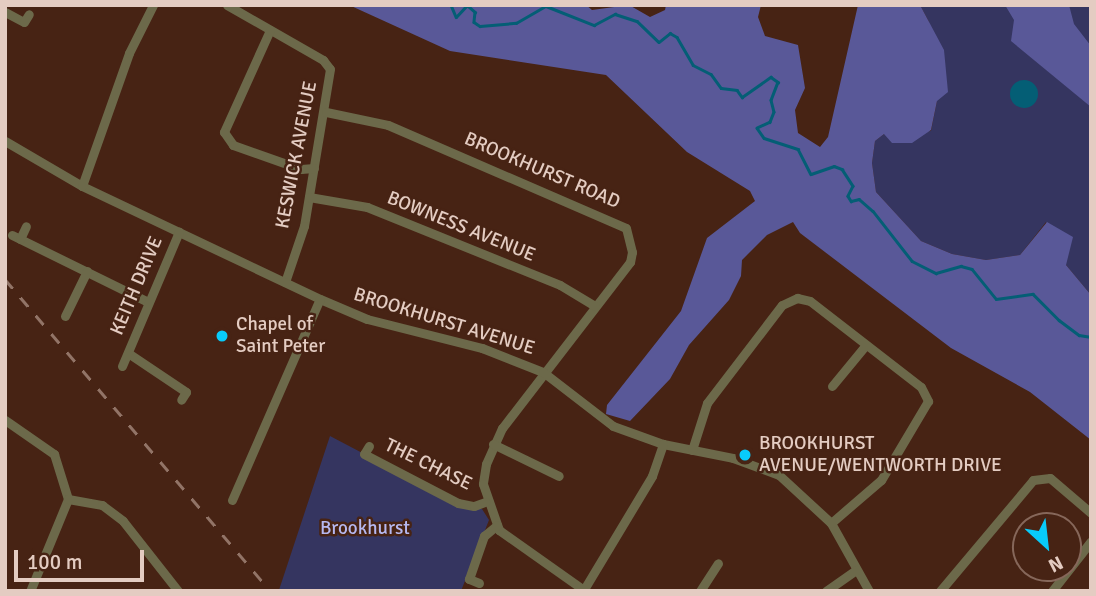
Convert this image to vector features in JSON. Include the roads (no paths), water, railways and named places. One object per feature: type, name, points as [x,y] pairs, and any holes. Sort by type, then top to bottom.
[{"type":"street","points":[[82,186],[129,53],[153,5]]},
{"type":"street","name":"KESWICK AVENUE","points":[[227,5],[323,61],[330,69],[326,112],[309,197],[285,282]]},
{"type":"street","points":[[5,12],[24,22]]},
{"type":"street","points":[[270,30],[223,132],[233,145],[301,169],[314,168]]},
{"type":"street","name":"BROOKHURST ROAD","points":[[326,112],[387,125],[621,223],[631,243],[630,262],[543,372],[494,444],[484,474],[485,502],[496,525],[517,547],[584,591]]},
{"type":"street","name":"BROOKHURST AVENUE","points":[[5,141],[82,186],[320,299],[367,319],[482,348],[543,372],[599,419],[663,444],[733,458],[779,475],[831,523],[869,591]]},
{"type":"street","name":"BOWNESS AVENUE","points":[[309,197],[367,207],[560,285],[595,306]]},
{"type":"street","points":[[26,226],[16,237],[148,302]]},
{"type":"street","name":"KEITH DRIVE","points":[[122,366],[179,232]]},
{"type":"street","points":[[65,316],[87,271]]},
{"type":"street","points":[[232,500],[320,299]]},
{"type":"street","points":[[692,450],[707,403],[789,300],[810,301],[921,387],[928,401],[881,480],[831,523]]},
{"type":"street","points":[[832,386],[865,346]]},
{"type":"street","name":"KEITH DRIVE","points":[[128,353],[186,392],[181,400]]},
{"type":"street","points":[[5,420],[54,454],[68,499],[30,591]]},
{"type":"street","points":[[494,444],[552,478]]},
{"type":"street","points":[[584,591],[652,476],[663,444]]},
{"type":"street","name":"THE CHASE","points":[[369,446],[364,454],[458,503],[474,506],[485,502]]},
{"type":"street","points":[[940,591],[1033,480],[1050,478],[1091,513]]},
{"type":"street","points":[[68,499],[94,502],[123,522],[178,591]]},
{"type":"street","points":[[479,583],[469,579],[484,536],[496,525]]},
{"type":"street","points":[[1052,591],[1091,541]]},
{"type":"street","points":[[700,591],[719,563]]},
{"type":"street","points":[[826,591],[856,569]]},
{"type":"water","points":[[1024,80],[1034,84],[1038,94],[1034,104],[1024,108],[1014,104],[1010,94],[1014,84]]},
{"type":"waterway","points":[[451,5],[456,17],[467,5],[475,12],[474,22],[480,26],[516,23],[546,6],[594,25],[615,14],[637,21],[659,42],[670,33],[677,37],[693,65],[711,74],[721,88],[737,90],[742,97],[771,77],[778,82],[771,100],[774,112],[770,122],[757,128],[764,138],[798,149],[811,174],[834,166],[842,169],[853,186],[848,196],[851,201],[859,199],[873,211],[912,261],[936,273],[961,266],[972,269],[996,299],[1033,294],[1059,320],[1079,335],[1091,337]]},
{"type":"railway","points":[[5,279],[271,591]]},
{"type":"place","name":"Chapel of Saint Peter","points":[[222,336]]},
{"type":"place","name":"BROOKHURST AVENUE/WENTWORTH DRIVE","points":[[745,455]]},
{"type":"park label","name":"Brookhurst","points":[[365,529]]}]
